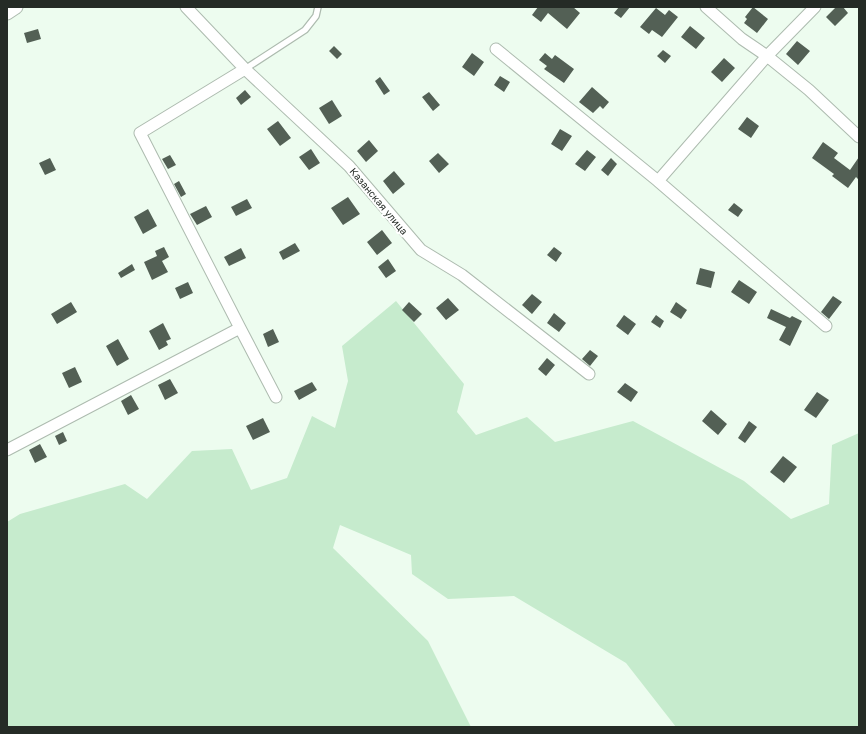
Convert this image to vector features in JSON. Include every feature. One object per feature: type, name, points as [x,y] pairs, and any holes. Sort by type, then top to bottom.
[{"type":"street","points":[[7,13],[16,7]]},
{"type":"street","name":"Казанская улица","points":[[186,7],[245,69],[349,166],[420,250],[462,275],[589,374]]},
{"type":"street","points":[[706,7],[742,39],[767,56],[809,90],[858,134]]},
{"type":"street","points":[[658,181],[767,56],[815,7]]},
{"type":"street","points":[[496,49],[658,181],[826,326]]},
{"type":"street","points":[[245,69],[140,133],[276,397]]},
{"type":"street","points":[[7,450],[240,328]]},
{"type":"lane","points":[[245,69],[305,30],[316,16],[318,7]]},
{"type":"green space","points":[[396,301],[464,384],[457,412],[476,435],[527,417],[555,442],[633,421],[744,481],[791,519],[829,504],[832,445],[859,433],[859,727],[676,727],[626,663],[514,596],[448,599],[412,574],[411,555],[340,525],[333,548],[428,641],[471,727],[7,727],[7,522],[20,514],[125,484],[147,499],[192,451],[232,449],[251,490],[287,478],[312,416],[335,428],[348,381],[342,346]]},
{"type":"building","points":[[538,7],[573,7],[580,13],[567,29],[548,13],[541,22],[532,15]]},
{"type":"building","points":[[619,7],[630,7],[621,18],[614,13]]},
{"type":"building","points":[[753,7],[768,19],[757,33],[744,23],[747,19],[745,17]]},
{"type":"building","points":[[836,7],[843,7],[848,13],[835,26],[826,17]]},
{"type":"building","points":[[656,8],[665,15],[669,10],[678,17],[662,37],[652,30],[649,34],[640,27]]},
{"type":"building","points":[[690,26],[705,38],[696,49],[681,37]]},
{"type":"building","points":[[38,29],[41,39],[27,43],[24,33]]},
{"type":"building","points":[[797,41],[810,51],[798,65],[786,54]]},
{"type":"building","points":[[334,46],[342,54],[337,59],[329,51]]},
{"type":"building","points":[[663,50],[671,56],[665,63],[657,56]]},
{"type":"building","points":[[472,53],[484,62],[474,76],[462,67]]},
{"type":"building","points":[[545,53],[552,59],[555,55],[574,69],[564,83],[544,69],[547,66],[539,60]]},
{"type":"building","points":[[724,58],[735,68],[722,82],[711,72]]},
{"type":"building","points":[[500,76],[510,82],[504,92],[494,85]]},
{"type":"building","points":[[380,77],[390,91],[384,95],[375,81]]},
{"type":"building","points":[[592,87],[609,102],[603,109],[600,106],[593,113],[579,102]]},
{"type":"building","points":[[245,90],[251,97],[241,105],[236,98]]},
{"type":"building","points":[[429,92],[440,105],[433,111],[422,97]]},
{"type":"building","points":[[332,100],[342,116],[329,124],[319,108]]},
{"type":"building","points":[[747,117],[759,126],[751,138],[738,129]]},
{"type":"building","points":[[278,121],[291,138],[280,146],[267,129]]},
{"type":"building","points":[[560,129],[572,136],[562,151],[551,144]]},
{"type":"building","points":[[369,140],[378,151],[366,162],[357,151]]},
{"type":"building","points":[[823,142],[838,153],[834,158],[850,170],[859,157],[859,180],[856,177],[848,188],[832,176],[834,174],[812,158]]},
{"type":"building","points":[[311,149],[320,163],[309,170],[299,157]]},
{"type":"building","points":[[587,150],[596,157],[585,171],[575,164]]},
{"type":"building","points":[[438,153],[449,164],[439,173],[429,161]]},
{"type":"building","points":[[170,155],[176,165],[168,169],[162,159]]},
{"type":"building","points":[[50,158],[56,170],[45,175],[39,163]]},
{"type":"building","points":[[611,158],[617,164],[608,176],[601,170]]},
{"type":"building","points":[[394,171],[405,184],[393,194],[383,181]]},
{"type":"building","points":[[179,181],[186,194],[181,197],[174,184]]},
{"type":"building","points":[[348,197],[360,214],[343,225],[331,208]]},
{"type":"building","points":[[247,199],[252,208],[236,216],[231,207]]},
{"type":"building","points":[[734,203],[743,210],[738,217],[728,210]]},
{"type":"building","points":[[206,206],[212,217],[197,225],[190,214]]},
{"type":"building","points":[[148,209],[157,226],[143,234],[134,217]]},
{"type":"building","points":[[382,230],[392,243],[377,255],[367,242]]},
{"type":"building","points":[[295,243],[300,251],[283,260],[279,252]]},
{"type":"building","points":[[164,247],[169,257],[162,261],[168,272],[152,280],[144,262],[157,256],[155,251]]},
{"type":"building","points":[[554,247],[562,253],[556,262],[547,255]]},
{"type":"building","points":[[241,248],[246,258],[229,266],[224,257]]},
{"type":"building","points":[[388,259],[396,271],[386,278],[378,267]]},
{"type":"building","points":[[132,264],[135,270],[121,278],[118,273]]},
{"type":"building","points":[[700,268],[715,272],[711,288],[696,284]]},
{"type":"building","points":[[739,280],[757,292],[749,304],[731,292]]},
{"type":"building","points":[[188,282],[193,293],[180,299],[175,288]]},
{"type":"building","points":[[532,294],[542,302],[532,314],[522,305]]},
{"type":"building","points":[[833,296],[842,302],[829,319],[821,312]]},
{"type":"building","points":[[448,298],[459,310],[446,320],[436,308]]},
{"type":"building","points":[[71,302],[77,312],[57,324],[51,314]]},
{"type":"building","points":[[409,302],[422,314],[414,322],[402,310]]},
{"type":"building","points":[[676,302],[687,310],[681,319],[670,312]]},
{"type":"building","points":[[771,309],[790,318],[792,316],[802,321],[790,346],[779,340],[786,327],[767,318]]},
{"type":"building","points":[[554,313],[566,323],[559,332],[547,323]]},
{"type":"building","points":[[624,315],[636,324],[628,335],[616,326]]},
{"type":"building","points":[[656,315],[664,321],[660,328],[651,322]]},
{"type":"building","points":[[163,323],[171,339],[166,341],[168,345],[159,350],[149,331]]},
{"type":"building","points":[[273,329],[279,342],[268,347],[263,334]]},
{"type":"building","points":[[118,339],[129,359],[117,366],[106,346]]},
{"type":"building","points":[[590,350],[598,356],[590,366],[582,359]]},
{"type":"building","points":[[547,358],[555,365],[546,376],[538,369]]},
{"type":"building","points":[[75,367],[82,382],[69,388],[62,373]]},
{"type":"building","points":[[170,379],[178,393],[165,400],[158,385]]},
{"type":"building","points":[[312,382],[317,390],[299,400],[294,391]]},
{"type":"building","points":[[625,383],[638,392],[631,402],[617,392]]},
{"type":"building","points":[[817,392],[829,400],[816,418],[804,410]]},
{"type":"building","points":[[131,395],[139,409],[128,415],[121,401]]},
{"type":"building","points":[[711,410],[727,424],[718,435],[702,421]]},
{"type":"building","points":[[263,418],[270,432],[253,440],[246,426]]},
{"type":"building","points":[[749,421],[757,427],[745,443],[738,438]]},
{"type":"building","points":[[63,432],[67,441],[59,445],[55,436]]},
{"type":"building","points":[[40,444],[47,457],[35,463],[29,450]]},
{"type":"building","points":[[783,456],[797,467],[784,483],[770,472]]}]
